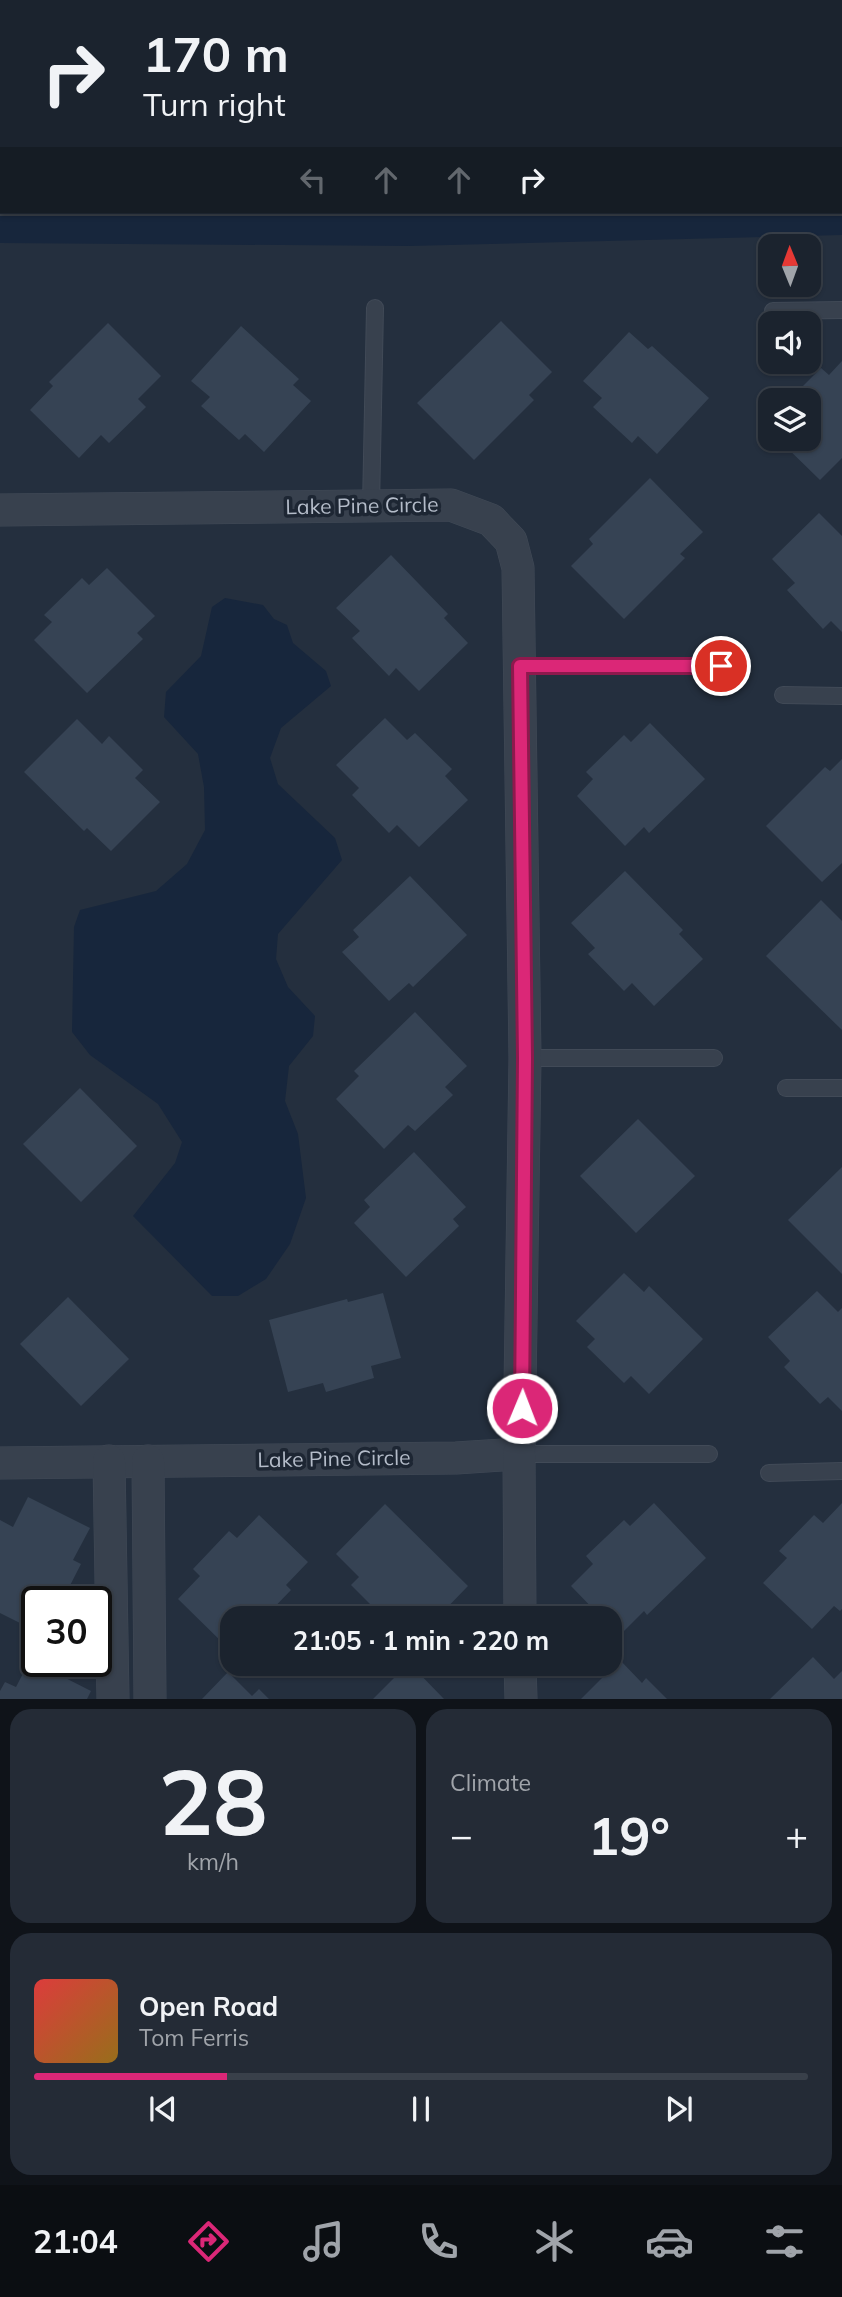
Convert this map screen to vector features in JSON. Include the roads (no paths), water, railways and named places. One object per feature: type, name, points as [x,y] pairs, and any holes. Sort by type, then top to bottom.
[{"type":"street","name":"Lake Pine Circle","points":[[0,510],[451,505],[491,520],[511,541],[518,568],[525,1058],[519,1454],[520,1606]]},
{"type":"street","name":"Lake Pine Circle","points":[[0,1463],[456,1458],[519,1454]]},
{"type":"street","points":[[109,1461],[113,1699]]},
{"type":"street","points":[[148,1461],[150,1699]]},
{"type":"street","points":[[520,1676],[521,1699]]},
{"type":"lane","points":[[372,506],[375,308]]},
{"type":"lane","points":[[773,311],[842,310]]},
{"type":"lane","points":[[520,666],[721,666]]},
{"type":"lane","points":[[783,695],[842,696]]},
{"type":"lane","points":[[525,1058],[714,1058]]},
{"type":"lane","points":[[786,1087],[842,1088]]},
{"type":"lane","points":[[519,1454],[709,1454]]},
{"type":"lane","points":[[769,1473],[842,1471]]},
{"type":"water","points":[[225,598],[263,605],[274,619],[287,625],[293,643],[326,671],[331,686],[281,728],[270,758],[278,784],[335,838],[342,860],[278,934],[276,959],[288,987],[315,1016],[313,1036],[289,1066],[285,1101],[298,1134],[306,1198],[290,1244],[266,1279],[238,1296],[212,1296],[133,1216],[175,1163],[182,1142],[158,1104],[90,1055],[72,1032],[74,927],[80,910],[156,891],[187,864],[205,830],[204,787],[198,754],[164,717],[166,692],[201,656],[212,607]]},
{"type":"waterway","points":[[0,228],[409,231],[842,220]]}]
